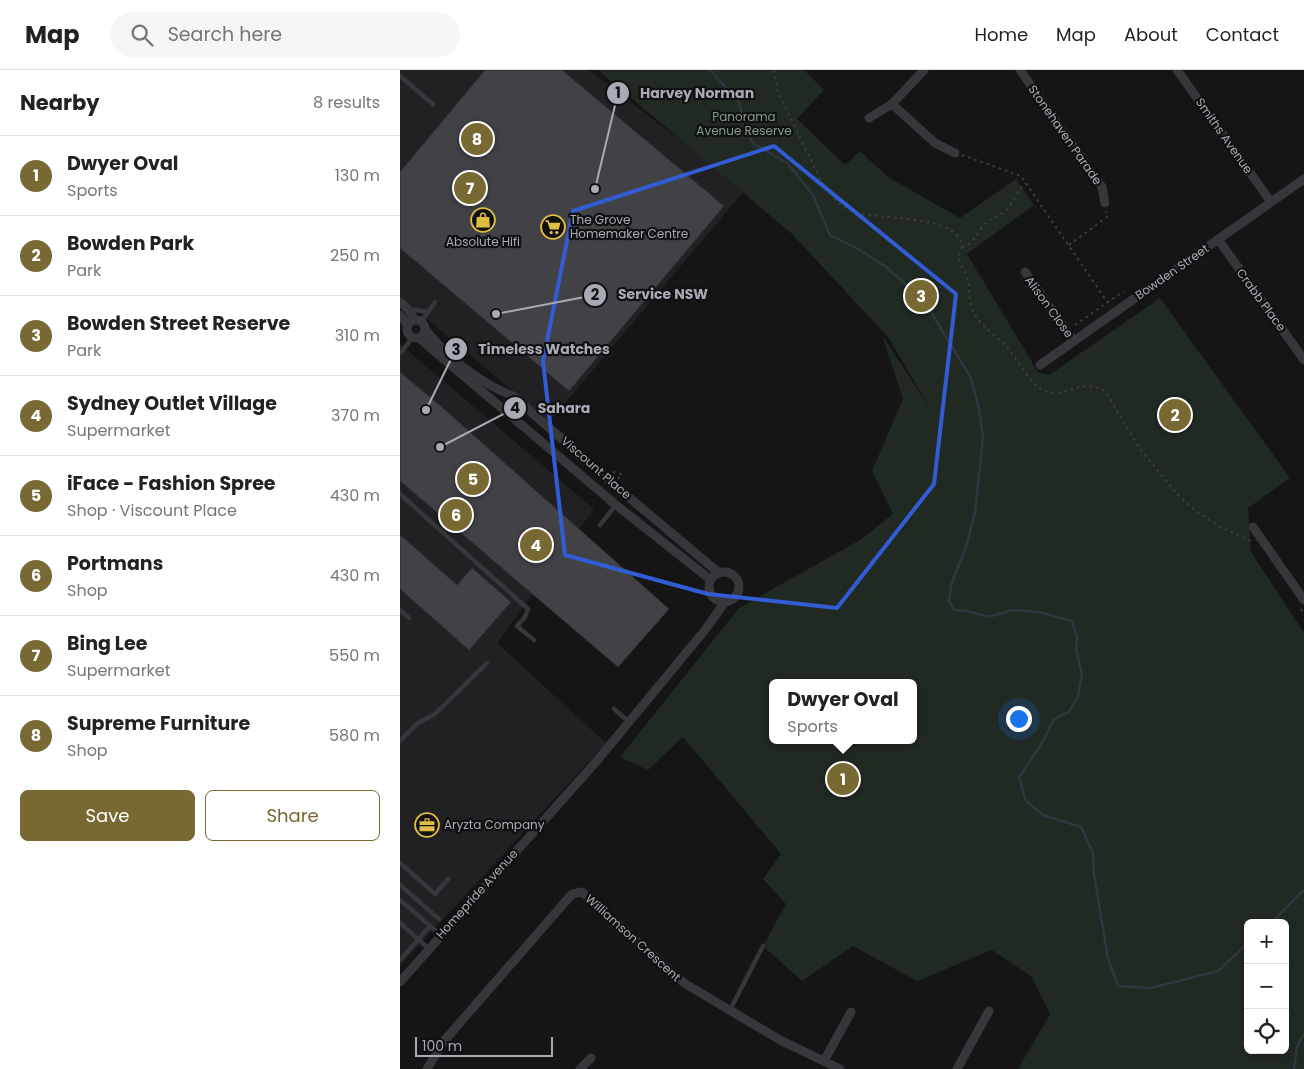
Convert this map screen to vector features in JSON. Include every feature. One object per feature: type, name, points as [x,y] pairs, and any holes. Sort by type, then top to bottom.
[{"type":"street","points":[[869,118],[892,104],[924,70]]},
{"type":"street","name":"Stonehaven Parade","points":[[1020,70],[1102,187],[1105,203]]},
{"type":"street","name":"Smiths Avenue","points":[[1177,70],[1271,202]]},
{"type":"street","points":[[892,104],[935,143],[955,153]]},
{"type":"street","name":"Bowden Street","points":[[1040,365],[1304,179]]},
{"type":"street","name":"Crabb Place","points":[[1218,240],[1304,360]]},
{"type":"street","name":"Alison Close","points":[[1024,272],[1074,341]]},
{"type":"street","name":"Viscount Place","points":[[400,302],[437,344],[472,374],[493,388],[513,396],[613,484],[719,573]]},
{"type":"street","name":"Viscount Place","points":[[400,315],[418,324]]},
{"type":"street","points":[[418,324],[424,334],[416,338],[409,334],[418,324]]},
{"type":"street","name":"Viscount Place","points":[[416,338],[616,505],[711,580]]},
{"type":"street","points":[[1253,527],[1304,600]]},
{"type":"street","points":[[628,721],[705,630],[725,602],[735,598],[738,594],[739,584],[734,575],[719,573],[711,580],[710,590],[712,595],[725,602]]},
{"type":"street","name":"Homepride Avenue","points":[[400,982],[595,763],[628,721]]},
{"type":"street","name":"Williamson Crescent","points":[[427,1069],[444,1041],[572,894],[582,892],[684,983],[780,1040],[840,1069]]},
{"type":"street","points":[[824,1061],[851,1012]]},
{"type":"street","points":[[957,1069],[989,1012]]},
{"type":"street","points":[[580,1069],[591,1058]]},
{"type":"lane","points":[[400,76],[432,104]]},
{"type":"lane","points":[[418,324],[435,302]]},
{"type":"lane","points":[[408,309],[428,312]]},
{"type":"lane","points":[[401,352],[416,338]]},
{"type":"lane","points":[[400,494],[528,609],[525,617],[517,626],[534,640]]},
{"type":"lane","points":[[600,525],[616,505]]},
{"type":"lane","points":[[400,610],[408,618]]},
{"type":"lane","points":[[400,741],[418,723],[435,714],[487,663]]},
{"type":"lane","points":[[614,709],[628,721]]},
{"type":"lane","points":[[400,863],[435,894],[448,879]]},
{"type":"lane","points":[[400,885],[439,919]]},
{"type":"lane","points":[[400,900],[441,935]]},
{"type":"lane","points":[[400,923],[429,949]]},
{"type":"lane","points":[[400,960],[430,926]]},
{"type":"lane","points":[[730,1010],[763,946]]},
{"type":"path","points":[[774,70],[778,92],[829,194],[842,206],[858,214],[936,224],[955,234],[962,243],[959,254],[961,264],[968,279],[970,305],[974,314],[1010,351],[1034,383],[1040,389],[1050,392],[1059,392],[1088,385],[1105,391],[1140,449],[1178,495],[1197,512],[1220,527],[1255,543]]},
{"type":"path","points":[[955,153],[1020,176],[1108,303]]},
{"type":"path","points":[[962,247],[971,242],[989,220],[1007,210],[1025,183]]},
{"type":"path","points":[[1069,245],[1107,217],[1105,203]]},
{"type":"path","points":[[1067,331],[1124,291]]},
{"type":"highlighted area","points":[[774,146],[956,294],[934,484],[837,608],[708,594],[565,555],[543,361],[573,211]]},
{"type":"shaded area","name":"The Grove Homemaker Centre","points":[[400,70],[589,70],[745,190],[549,422],[400,296]]},
{"type":"shaded area","points":[[400,344],[594,509],[497,643],[606,743],[400,966]]},
{"type":"green space","name":"Panorama Avenue Reserve","points":[[598,70],[804,70],[824,90],[797,119],[845,165],[860,151],[888,177],[960,218],[1016,179],[1034,205],[967,254],[1038,372],[1049,375],[1160,298],[1290,478],[1248,508],[1251,552],[1304,633],[1304,1069],[1018,1069],[1050,1014],[1032,977],[992,950],[917,981],[853,946],[802,981],[763,946],[786,904],[763,879],[781,854],[683,737],[648,770],[620,757],[739,608],[860,540],[893,514],[872,471],[903,399],[882,335],[933,413],[888,337],[792,234]]},
{"type":"building","name":"The Grove Homemaker Centre","points":[[485,70],[562,70],[724,206],[569,391],[400,248],[400,172]]},
{"type":"building","points":[[400,372],[669,609],[618,667],[400,481]]},
{"type":"building","points":[[400,535],[457,585],[472,568],[511,602],[469,650],[400,589]]},
{"type":"waterway","points":[[710,70],[739,102],[744,125],[753,143],[787,163],[813,195],[830,235],[860,250],[886,267],[923,299],[971,378],[979,409],[983,438],[975,512],[966,547],[952,582],[949,601],[954,610],[967,611],[989,617],[1012,610],[1039,612],[1072,621],[1077,637],[1076,649],[1082,674],[1078,696],[1069,712],[1054,719],[1041,745],[1019,777],[1026,801],[1043,815],[1081,827],[1093,853],[1094,874],[1108,959],[1118,986],[1151,988],[1218,971],[1244,947]]},
{"type":"waterway","points":[[1275,919],[1304,890]]},
{"type":"waterway","points":[[1294,1069],[1297,1047],[1304,1034]]},
{"type":"place","name":"Supreme Furniture","points":[[477,139]]},
{"type":"place","name":"Bing Lee","points":[[470,188]]},
{"type":"place","name":"Harvey Norman","points":[[595,189]]},
{"type":"place","name":"Absolute Hifi","points":[[483,220]]},
{"type":"place","name":"The Grove Homemaker Centre","points":[[553,227]]},
{"type":"place","name":"Bowden Street Reserve","points":[[921,296]]},
{"type":"place","name":"Service NSW","points":[[496,314]]},
{"type":"place","name":"Timeless Watches","points":[[426,410]]},
{"type":"place","name":"Bowden Park","points":[[1175,415]]},
{"type":"place","name":"Sahara","points":[[440,447]]},
{"type":"place","name":"iFace - Fashion Spree","points":[[473,479]]},
{"type":"place","name":"Portmans","points":[[456,515]]},
{"type":"place","name":"Sydney Outlet Village","points":[[536,545]]},
{"type":"place","name":"Dwyer Oval","points":[[843,779]]},
{"type":"place","name":"Aryzta Company","points":[[427,825]]}]
